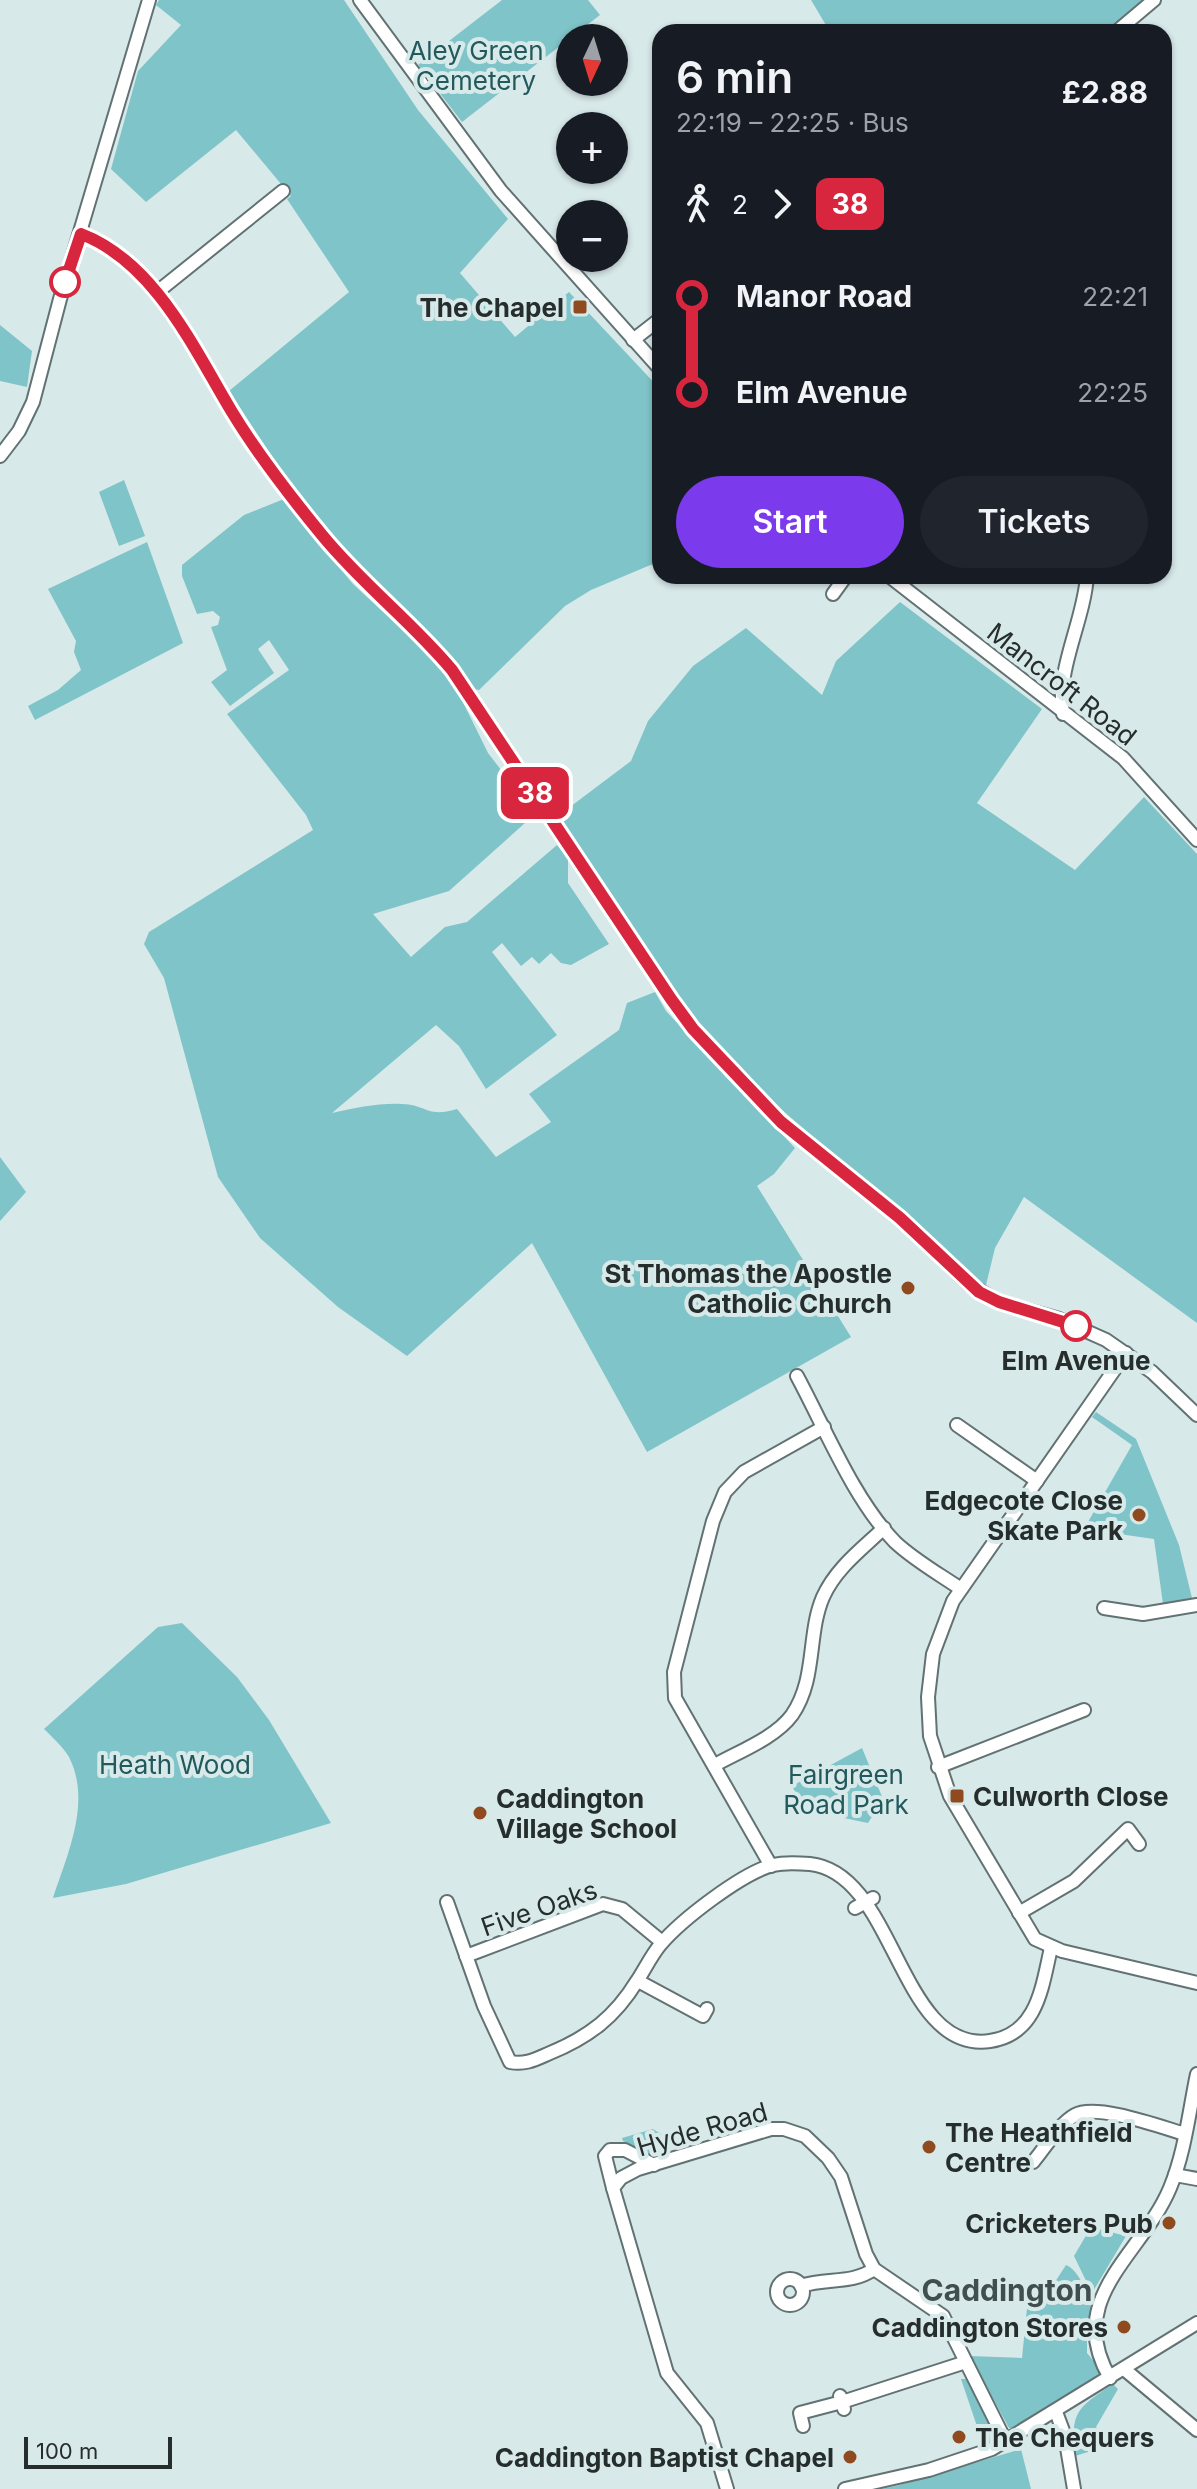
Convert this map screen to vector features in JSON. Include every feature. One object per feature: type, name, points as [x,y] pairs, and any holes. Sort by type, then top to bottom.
[{"type":"street","points":[[0,456],[19,431],[33,402],[60,299],[149,0]]},
{"type":"street","points":[[360,0],[501,191],[652,360]]},
{"type":"street","points":[[1126,24],[1154,0]]},
{"type":"street","points":[[156,293],[283,191]]},
{"type":"street","points":[[81,234],[108,248],[156,293],[253,443],[302,511],[348,565],[416,629],[452,670],[693,1029],[801,1141],[900,1218],[969,1284],[999,1302],[1081,1327],[1126,1353],[1197,1415]]},
{"type":"street","points":[[633,340],[652,325]]},
{"type":"street","points":[[833,594],[840,584]]},
{"type":"street","name":"Mancroft Road","points":[[899,584],[1135,770],[1197,840]]},
{"type":"street","points":[[1063,714],[1062,691],[1082,616],[1086,584]]},
{"type":"street","points":[[1045,701],[1062,691]]},
{"type":"street","points":[[1126,1353],[961,1589],[939,1634],[930,1674],[928,1717],[938,1767],[950,1796],[1035,1939],[1051,1948],[1197,1983]]},
{"type":"street","points":[[797,1376],[884,1528],[915,1557],[961,1589]]},
{"type":"street","points":[[957,1425],[1037,1481]]},
{"type":"street","points":[[824,1427],[744,1472],[725,1492],[713,1521],[674,1672],[675,1698],[771,1866],[814,1864],[839,1876],[864,1903],[934,2020],[955,2037],[967,2040],[1001,2039],[1020,2029],[1037,2007],[1051,1948]]},
{"type":"street","points":[[715,1765],[777,1730],[792,1714],[813,1657],[823,1597],[837,1573],[884,1528]]},
{"type":"street","points":[[1104,1608],[1143,1614],[1197,1605]]},
{"type":"street","points":[[938,1767],[1084,1710]]},
{"type":"street","points":[[1019,1913],[1074,1881],[1128,1829],[1139,1844]]},
{"type":"street","name":"Five Oaks","points":[[447,1902],[508,2067],[583,2040],[607,2021],[638,1981],[662,1942],[702,1906],[771,1866]]},
{"type":"street","name":"Five Oaks","points":[[466,1956],[603,1904],[622,1909],[662,1942]]},
{"type":"street","points":[[638,1981],[703,2016]]},
{"type":"street","points":[[1110,2378],[1094,2343],[1098,2305],[1158,2212],[1175,2175],[1197,2074]]},
{"type":"street","points":[[1033,2162],[1071,2117],[1083,2112],[1106,2113],[1185,2134]]},
{"type":"street","name":"Hyde Road","points":[[727,2489],[707,2423],[667,2373],[613,2188],[621,2178],[771,2129],[799,2132],[828,2158],[841,2177],[874,2269]]},
{"type":"street","points":[[1048,2144],[1059,2153]]},
{"type":"street","points":[[613,2188],[605,2156],[610,2150],[625,2150],[656,2166]]},
{"type":"street","points":[[1175,2175],[1197,2179]]},
{"type":"street","points":[[801,2286],[817,2281],[851,2281],[874,2269],[943,2316],[1006,2442]]},
{"type":"street","points":[[845,2489],[929,2470],[1006,2442],[1197,2323]]},
{"type":"street","points":[[800,2414],[966,2362]]},
{"type":"street","points":[[1124,2369],[1197,2430]]},
{"type":"street","points":[[1056,2412],[1065,2436],[1074,2489]]},
{"type":"green space","points":[[159,0],[344,0],[418,110],[508,219],[460,273],[515,337],[569,292],[652,380],[652,564],[591,590],[565,606],[479,690],[474,689],[436,639],[343,552],[285,476],[229,391],[349,292],[287,199],[291,196],[236,130],[146,202],[111,169],[138,71],[181,25],[156,5]]},
{"type":"green space","name":"Aley Green Cemetery","points":[[502,0],[588,0],[600,15],[588,24],[556,24],[556,49],[462,122],[418,65]]},
{"type":"green space","points":[[811,0],[1145,0],[1117,24],[825,24]]},
{"type":"green space","points":[[0,325],[32,351],[27,387],[0,381]]},
{"type":"green space","points":[[124,480],[145,536],[119,546],[99,492]]},
{"type":"green space","points":[[284,499],[353,584],[438,663],[454,684],[488,753],[535,814],[449,891],[373,914],[411,957],[445,927],[467,922],[557,845],[568,859],[568,883],[609,944],[571,965],[561,963],[551,953],[539,964],[532,957],[521,966],[502,943],[492,952],[557,1035],[486,1089],[459,1046],[436,1025],[332,1113],[393,1104],[411,1105],[433,1112],[457,1109],[496,1157],[551,1122],[529,1094],[619,1030],[627,1003],[655,992],[666,1011],[795,1148],[774,1174],[757,1186],[851,1337],[647,1452],[532,1243],[407,1356],[338,1307],[260,1238],[218,1177],[164,978],[144,944],[149,932],[313,830],[306,815],[227,714],[289,670],[269,640],[258,649],[274,673],[230,706],[211,682],[227,670],[211,627],[218,625],[220,617],[213,611],[197,614],[182,576],[182,565],[244,515]]},
{"type":"green space","points":[[147,542],[183,643],[35,720],[28,706],[58,690],[81,670],[74,652],[76,641],[48,589]]},
{"type":"green space","points":[[900,602],[1042,709],[977,803],[1075,870],[1144,797],[1197,854],[1197,1323],[1024,1197],[995,1248],[986,1285],[963,1270],[895,1205],[770,1099],[723,1053],[662,978],[558,816],[631,761],[648,721],[693,666],[746,628],[822,695],[836,661]]},
{"type":"green space","points":[[0,1157],[26,1192],[0,1221]]},
{"type":"green space","points":[[1096,1412],[1136,1439],[1179,1545],[1192,1598],[1163,1604],[1154,1539],[1084,1529],[1132,1445],[1092,1417]]},
{"type":"green space","name":"Heath Wood","points":[[182,1623],[237,1677],[269,1720],[331,1823],[126,1884],[53,1898],[75,1828],[78,1792],[69,1757],[44,1729],[158,1627]]},
{"type":"green space","name":"Fairgreen Road Park","points":[[862,1748],[883,1799],[868,1823],[805,1810],[792,1786]]},
{"type":"green space","points":[[653,2129],[667,2138],[671,2154],[656,2158],[623,2141],[622,2138]]},
{"type":"green space","points":[[1091,2227],[1126,2236],[1092,2293],[1074,2256]]},
{"type":"green space","points":[[1066,2265],[1082,2282],[1089,2300],[1093,2325],[1087,2327],[1087,2353],[1101,2370],[1096,2380],[1021,2428],[1009,2428],[970,2356],[1022,2358],[1029,2288],[1047,2283],[1053,2285]]},
{"type":"green space","points":[[961,2379],[969,2379],[994,2429],[992,2441],[983,2444]]},
{"type":"green space","points":[[1113,2384],[1118,2389],[1096,2427],[1111,2445],[1075,2456],[1074,2430],[1079,2412],[1091,2399]]},
{"type":"green space","points":[[1021,2449],[1031,2489],[881,2489],[896,2486]]},
{"type":"bus line","name":"38","points":[[65,282],[81,234],[108,248],[156,293],[209,371],[233,413],[302,511],[348,565],[416,629],[452,670],[671,999],[693,1029],[781,1122],[900,1218],[979,1292],[999,1302],[1076,1326]]},
{"type":"place","name":"The Chapel","points":[[580,307]]},
{"type":"place","name":"St Thomas the Apostle Catholic Church","points":[[908,1288]]},
{"type":"place","name":"Elm Avenue","points":[[1076,1326]]},
{"type":"place","name":"Edgecote Close Skate Park","points":[[1139,1515]]},
{"type":"place","name":"Culworth Close","points":[[957,1796]]},
{"type":"place","name":"Caddington Village School","points":[[480,1813]]},
{"type":"place","name":"The Heathfield Centre","points":[[929,2147]]},
{"type":"place","name":"Cricketers Pub","points":[[1169,2223]]},
{"type":"place","name":"Caddington Stores","points":[[1124,2327]]},
{"type":"place","name":"The Chequers","points":[[959,2437]]},
{"type":"place","name":"Caddington Baptist Chapel","points":[[850,2457]]},
{"type":"district","name":"Caddington","points":[[1007,2290]]}]
